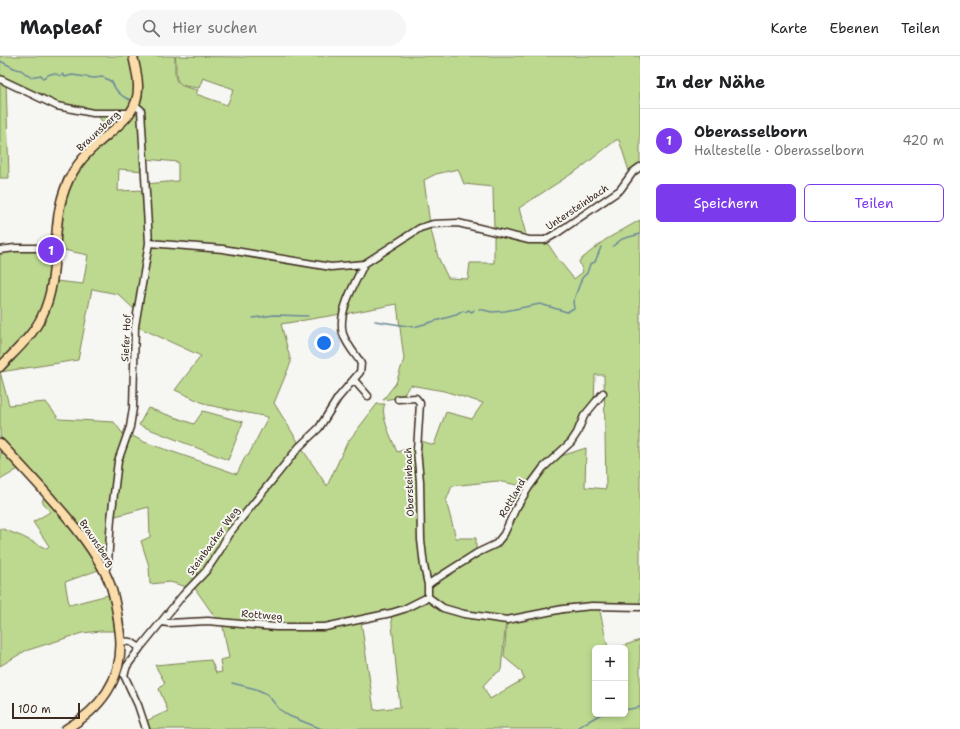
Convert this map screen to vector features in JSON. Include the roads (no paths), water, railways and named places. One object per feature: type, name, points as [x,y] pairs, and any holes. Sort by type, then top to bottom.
[{"type":"main road","name":"Braunsberg","points":[[0,367],[29,338],[42,317],[52,285],[58,212],[66,186],[73,171],[92,149],[129,115],[135,106],[138,85],[133,56]]},
{"type":"main road","name":"Braunsberg","points":[[0,443],[39,484],[84,539],[105,572],[111,585],[116,605],[120,653],[117,670],[109,690],[98,705],[66,729]]},
{"type":"street","points":[[0,79],[57,106],[94,113],[127,113],[129,115]]},
{"type":"street","name":"Siefer Hof","points":[[105,572],[108,562],[111,519],[118,461],[130,427],[133,408],[135,326],[149,243],[141,110],[135,106]]},
{"type":"street","name":"Untersteinbach","points":[[364,264],[420,228],[433,224],[458,223],[529,240],[545,240],[620,190],[633,172],[640,167]]},
{"type":"street","points":[[149,243],[223,249],[331,267],[364,264],[341,318],[343,335],[361,364],[360,372],[354,380],[368,396]]},
{"type":"street","points":[[0,250],[15,248],[56,248]]},
{"type":"street","name":"Steinbacher Weg","points":[[127,666],[183,595],[206,571],[228,536],[300,447],[319,428],[338,398],[354,380]]},
{"type":"street","name":"Rottland","points":[[428,585],[477,553],[496,544],[504,534],[515,510],[529,486],[543,468],[571,442],[577,433],[584,416],[603,393]]},
{"type":"street","name":"Obersteinbach","points":[[398,399],[416,398],[420,403],[417,450],[420,482],[421,540],[428,585]]},
{"type":"street","points":[[428,585],[428,597],[443,608],[464,614],[507,620],[563,609],[592,606],[640,607]]},
{"type":"street","name":"Rottweg","points":[[162,622],[168,624],[222,621],[283,627],[325,626],[392,613],[404,609],[428,597]]},
{"type":"street","points":[[120,641],[131,642],[140,648]]},
{"type":"street","points":[[117,670],[127,666]]},
{"type":"street","points":[[127,666],[124,675],[138,705],[146,729]]},
{"type":"waterway","points":[[0,61],[21,70],[30,77],[41,75],[43,78],[53,73],[60,76],[63,74],[65,77],[72,75],[94,78],[103,77],[112,82],[119,93],[130,100]]},
{"type":"waterway","points":[[613,246],[622,239],[640,234]]},
{"type":"waterway","points":[[479,309],[492,312],[505,311],[540,304],[567,312],[574,308],[573,302],[582,278],[587,273],[590,264],[595,262],[601,247]]},
{"type":"waterway","points":[[375,321],[414,327],[456,315],[463,311],[466,312],[468,310],[472,312],[474,310]]},
{"type":"waterway","points":[[253,318],[274,315],[308,316]]},
{"type":"waterway","points":[[232,683],[256,689],[267,694],[279,709],[289,716],[322,729]]},
{"type":"waterway","points":[[628,709],[640,707]]},
{"type":"waterway","points":[[575,729],[596,717]]},
{"type":"place","name":"Oberasselborn","points":[[51,250]]}]
